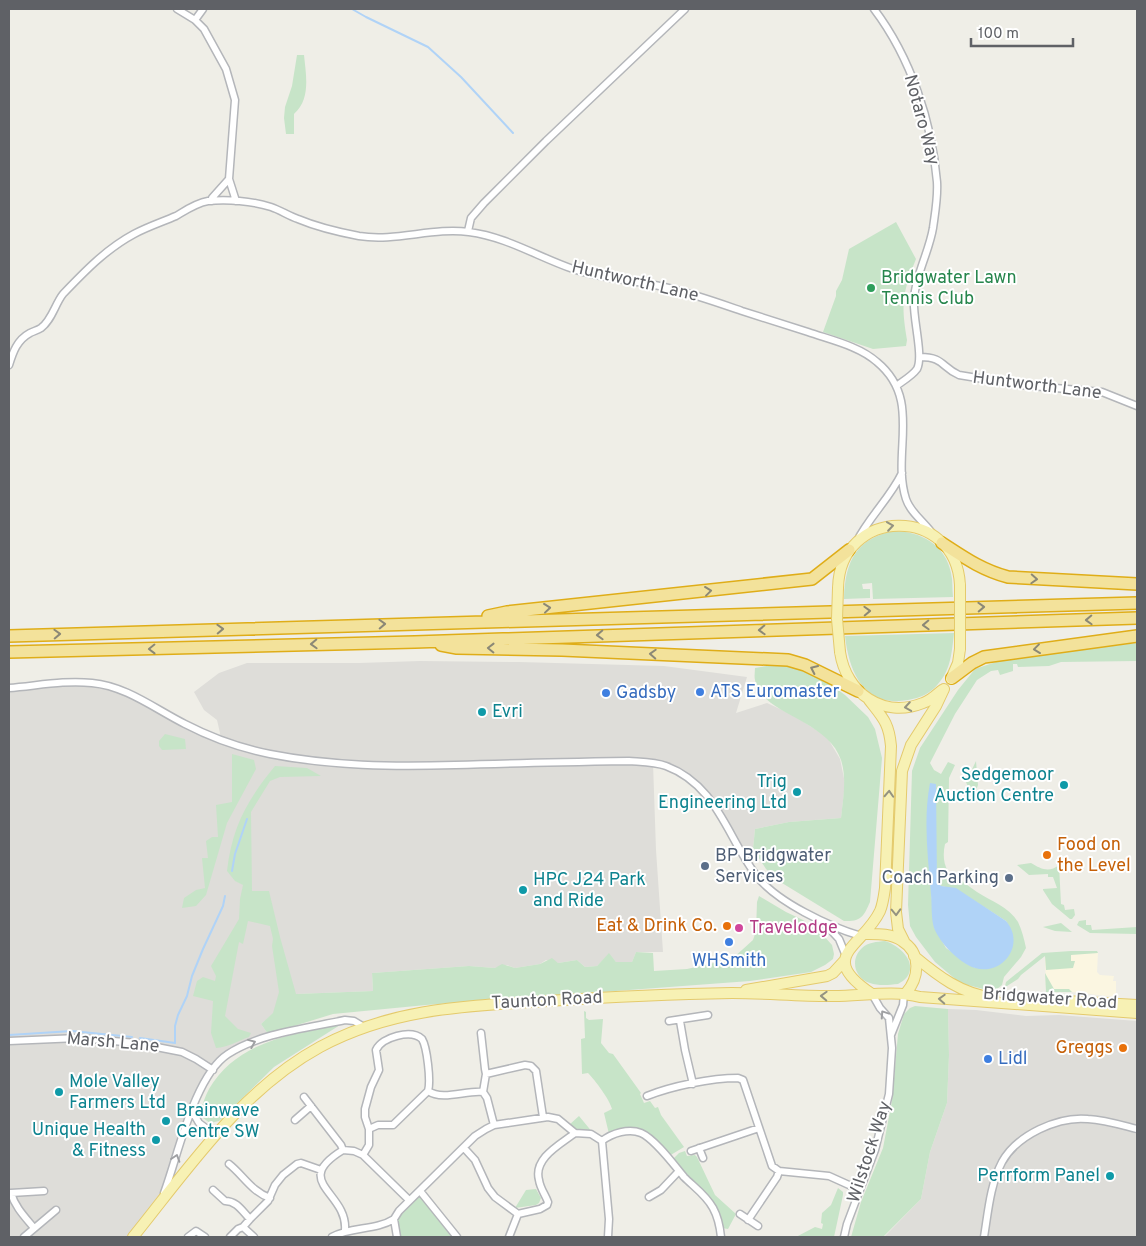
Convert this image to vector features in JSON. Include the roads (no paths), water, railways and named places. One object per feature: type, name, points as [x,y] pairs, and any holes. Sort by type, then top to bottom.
[{"type":"highway","points":[[938,540],[973,564],[990,572],[1008,577],[1137,584]]},
{"type":"highway","points":[[464,621],[507,612],[812,579],[853,546]]},
{"type":"highway","points":[[9,636],[464,621],[1137,603]]},
{"type":"highway","points":[[9,652],[415,642],[1137,618]]},
{"type":"highway","points":[[952,678],[984,656],[1137,636]]},
{"type":"highway","points":[[415,642],[457,648],[562,650],[788,660],[806,665],[858,691]]},
{"type":"main road","points":[[890,525],[915,527],[938,540],[952,555],[958,568],[960,585],[960,649],[958,663],[936,706],[911,745],[902,771],[896,912],[898,929],[914,956],[917,965],[916,978],[905,993],[872,994],[852,980],[846,958],[850,947],[862,935],[880,911],[884,898],[891,746],[889,729],[885,720],[846,676],[842,663],[837,619],[838,588],[842,565],[853,546],[875,530],[890,525]]},
{"type":"main road","points":[[869,700],[898,708],[911,707],[925,703],[944,689]]},
{"type":"main road","points":[[862,935],[886,935],[904,941]]},
{"type":"main road","name":"Bridgwater Road","points":[[914,956],[940,978],[972,994],[1008,999],[1137,1005]]},
{"type":"main road","name":"Taunton Road","points":[[733,993],[827,976],[833,973],[846,958]]},
{"type":"main road","name":"Taunton Road","points":[[133,1237],[215,1136],[247,1102],[282,1071],[319,1047],[364,1027],[406,1014],[473,1005],[583,998],[733,993],[828,996],[872,994]]},
{"type":"main road","name":"Bridgwater Road","points":[[905,993],[920,998],[1137,1014]]},
{"type":"street","points":[[177,9],[196,20],[204,29],[226,69],[236,100],[229,179],[236,201]]},
{"type":"street","points":[[196,20],[203,9]]},
{"type":"street","points":[[468,232],[471,218],[484,203],[546,141],[686,9]]},
{"type":"street","name":"Notaro Way","points":[[874,9],[896,42],[913,81],[927,126],[937,183],[932,230],[916,283],[914,299],[914,314],[920,357]]},
{"type":"street","points":[[212,201],[212,198],[229,179]]},
{"type":"street","name":"Huntworth Lane","points":[[9,365],[18,343],[28,334],[41,328],[50,317],[60,298],[96,260],[133,234],[203,202],[236,201],[271,207],[298,220],[363,237],[388,238],[424,233],[468,232],[509,242],[572,269],[694,294],[856,349],[878,362],[896,386],[902,407],[902,472],[907,503],[938,540]]},
{"type":"street","points":[[896,386],[914,373],[920,363],[920,357]]},
{"type":"street","name":"Huntworth Lane","points":[[920,357],[934,358],[959,375],[1020,385],[1102,392],[1137,406]]},
{"type":"street","name":"Huntworth Lane","points":[[853,546],[862,530],[892,491],[902,472]]},
{"type":"street","points":[[9,688],[53,683],[92,683],[109,687],[128,693],[215,738],[243,748],[302,760],[378,766],[628,761],[666,766],[692,780],[706,793],[722,817],[744,857],[761,881],[793,905],[821,921],[844,931],[862,935]]},
{"type":"street","points":[[821,921],[840,939],[846,958]]},
{"type":"street","name":"Wilstock Way","points":[[891,1036],[903,1005],[905,993]]},
{"type":"street","name":"Wilstock Way","points":[[844,1237],[875,1150],[886,1110],[891,1074],[891,1036],[888,1018],[872,994]]},
{"type":"street","points":[[669,1021],[680,1021],[708,1015]]},
{"type":"street","name":"Taunton Road","points":[[160,1204],[203,1084],[218,1063],[228,1054],[266,1038],[345,1020],[354,1021],[364,1027]]},
{"type":"street","points":[[680,1021],[693,1084]]},
{"type":"street","points":[[481,1033],[486,1074],[483,1092]]},
{"type":"street","points":[[363,1155],[369,1145],[369,1129],[365,1117],[365,1109],[371,1087],[379,1070],[376,1050],[382,1042],[390,1038],[416,1035],[422,1038],[426,1054],[428,1091],[393,1125],[378,1125],[369,1129]]},
{"type":"street","name":"Marsh Lane","points":[[9,1041],[78,1038],[136,1043],[182,1052],[213,1070]]},
{"type":"street","points":[[486,1074],[525,1065],[531,1066],[536,1071],[538,1077],[543,1116]]},
{"type":"street","points":[[647,1096],[663,1090],[693,1084],[732,1078],[743,1080],[769,1162],[772,1166],[779,1171],[829,1176],[860,1190]]},
{"type":"street","points":[[428,1091],[433,1094],[443,1095],[476,1091],[483,1092],[488,1098],[494,1125]]},
{"type":"street","points":[[304,1097],[345,1149],[363,1155],[409,1200]]},
{"type":"street","points":[[295,1120],[311,1106]]},
{"type":"street","points":[[192,1111],[199,1123],[215,1136]]},
{"type":"street","points":[[332,1237],[345,1230],[386,1224],[394,1219],[399,1210],[481,1131],[494,1125],[543,1116],[554,1117],[575,1133],[591,1134],[602,1141]]},
{"type":"street","points":[[984,1237],[995,1182],[1003,1162],[1022,1140],[1050,1125],[1068,1120],[1086,1119],[1137,1129]]},
{"type":"street","points":[[691,1151],[759,1128]]},
{"type":"street","points":[[602,1141],[620,1132],[639,1132],[652,1141],[706,1197],[714,1210],[721,1237]]},
{"type":"street","points":[[464,1148],[475,1160],[488,1188],[495,1197],[518,1214],[540,1209],[547,1205],[548,1202],[538,1177],[539,1167],[547,1156],[575,1133]]},
{"type":"street","points":[[602,1141],[609,1219],[608,1237]]},
{"type":"street","points":[[699,1148],[702,1158]]},
{"type":"street","points":[[345,1149],[326,1163],[321,1170],[321,1181],[340,1206],[346,1225],[345,1230]]},
{"type":"street","points":[[229,1164],[240,1172],[257,1192],[270,1198]]},
{"type":"street","points":[[230,1237],[238,1229],[243,1228],[264,1206],[278,1181],[297,1164],[306,1164],[321,1170]]},
{"type":"street","points":[[648,1197],[661,1190],[679,1171]]},
{"type":"street","points":[[748,1220],[777,1177],[779,1171]]},
{"type":"street","points":[[213,1190],[225,1201],[231,1201],[236,1204],[250,1219]]},
{"type":"street","points":[[420,1191],[457,1237]]},
{"type":"street","points":[[34,1228],[10,1193],[44,1192]]},
{"type":"street","points":[[24,1237],[56,1210]]},
{"type":"street","points":[[509,1237],[518,1214]]},
{"type":"street","points":[[740,1214],[758,1226]]},
{"type":"street","points":[[394,1219],[397,1237]]},
{"type":"street","points":[[243,1228],[254,1237]]},
{"type":"street","points":[[188,1237],[196,1231],[204,1237]]},
{"type":"water","points":[[930,783],[936,784],[937,882],[941,886],[956,888],[1006,921],[1012,930],[1014,939],[1012,948],[1002,963],[994,967],[985,969],[975,968],[963,962],[945,946],[934,928],[927,838],[927,810]]},
{"type":"waterway","points":[[352,9],[428,47],[461,77],[513,133]]},
{"type":"waterway","points":[[232,871],[235,854],[247,819]]},
{"type":"waterway","points":[[140,1038],[175,1043],[175,1026],[178,1015],[187,996],[192,976],[203,949],[223,906],[225,896]]},
{"type":"waterway","points":[[9,1035],[72,1031],[132,1037]]},
{"type":"place","name":"Bridgwater Lawn Tennis Club","points":[[871,288]]},
{"type":"place","name":"ATS Euromaster","points":[[700,692]]},
{"type":"place","name":"Gadsby","points":[[606,693]]},
{"type":"place","name":"Evri","points":[[482,712]]},
{"type":"place","name":"Sedgemoor Auction Centre","points":[[1064,785]]},
{"type":"place","name":"Trig Engineering Ltd","points":[[797,792]]},
{"type":"place","name":"Food on the Level","points":[[1047,855]]},
{"type":"place","name":"BP Bridgwater Services","points":[[705,866]]},
{"type":"place","name":"Coach Parking","points":[[1009,878]]},
{"type":"place","name":"HPC J24 Park and Ride","points":[[523,890]]},
{"type":"place","name":"Eat & Drink Co.","points":[[727,926]]},
{"type":"place","name":"Travelodge","points":[[739,928]]},
{"type":"place","name":"WHSmith","points":[[729,942]]},
{"type":"place","name":"Greggs","points":[[1123,1048]]},
{"type":"place","name":"Lidl","points":[[988,1059]]},
{"type":"place","name":"Mole Valley Farmers Ltd","points":[[59,1092]]},
{"type":"place","name":"Brainwave Centre SW","points":[[166,1121]]},
{"type":"place","name":"Unique Health & Fitness","points":[[156,1140]]},
{"type":"place","name":"Perrform Panel","points":[[1110,1176]]}]
